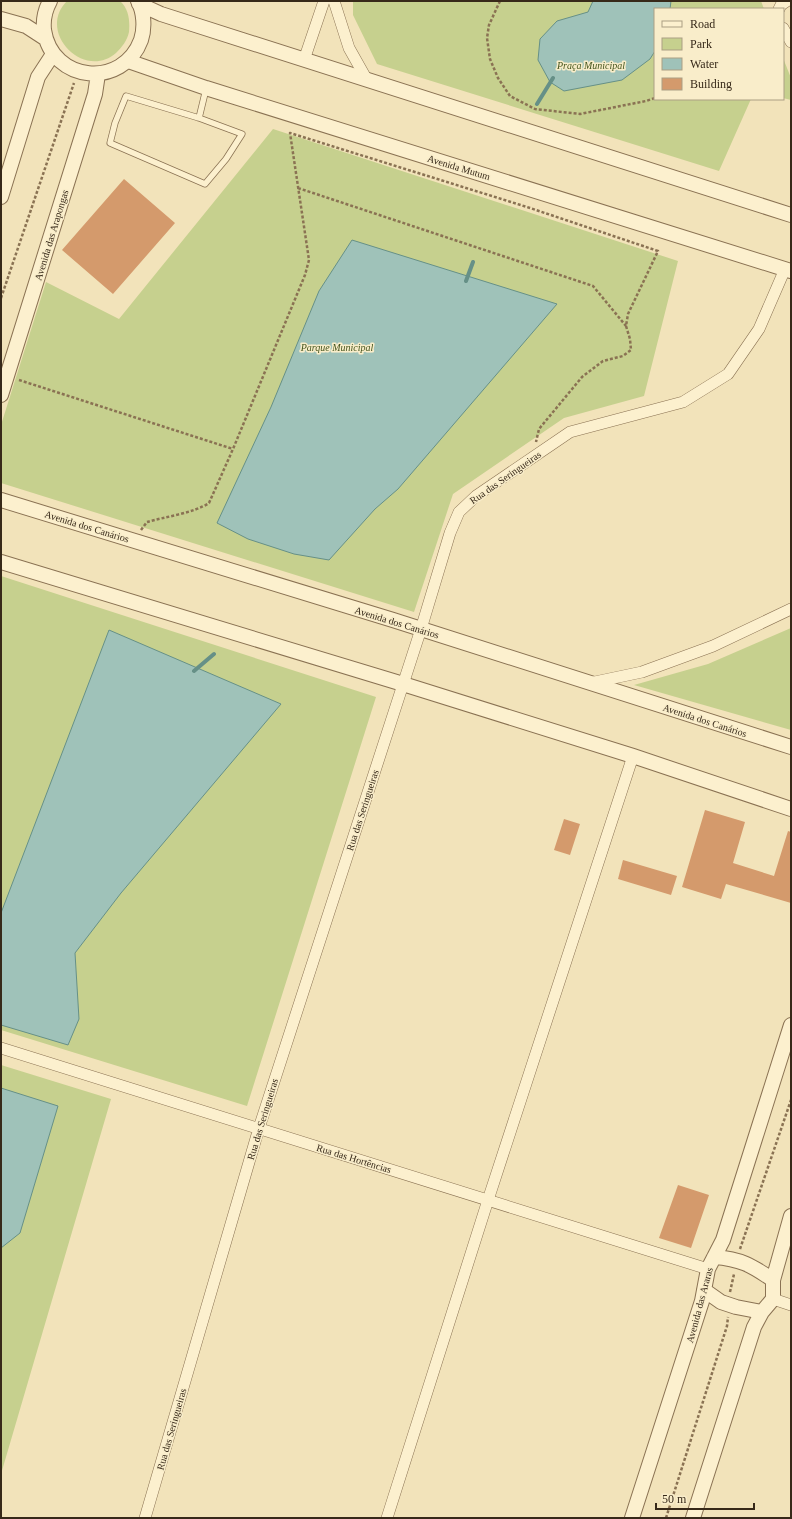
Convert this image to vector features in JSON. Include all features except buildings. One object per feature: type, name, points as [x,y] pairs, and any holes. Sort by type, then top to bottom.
[{"type":"street","points":[[50,1],[47,6],[43,22],[46,39],[53,54],[65,66],[81,73],[98,74],[115,70],[128,61],[138,49],[143,34],[143,19],[139,2]]},
{"type":"street","points":[[304,60],[324,1]]},
{"type":"street","points":[[334,1],[349,48],[367,80]]},
{"type":"street","points":[[780,8],[787,1]]},
{"type":"street","points":[[139,2],[161,14],[791,215]]},
{"type":"street","points":[[1,19],[26,26],[46,39]]},
{"type":"street","points":[[784,30],[791,42]]},
{"type":"street","points":[[1,197],[38,77],[53,54]]},
{"type":"street","name":"Avenida Mutum","points":[[128,61],[206,88],[788,270]]},
{"type":"street","name":"Avenida das Arapongas","points":[[1,395],[95,94],[98,74]]},
{"type":"street","name":"Rua das Seringueiras","points":[[145,1518],[259,1128],[421,629],[450,533],[459,512],[476,496],[570,432],[683,402],[728,374],[759,328],[788,270]]},
{"type":"street","name":"Avenida dos Canários","points":[[1,500],[421,629],[791,747]]},
{"type":"street","points":[[1,562],[402,684],[632,756],[791,809]]},
{"type":"street","points":[[589,683],[649,670],[713,646],[791,609]]},
{"type":"street","points":[[387,1518],[632,756]]},
{"type":"street","name":"Avenida das Araras","points":[[632,1518],[702,1301],[711,1263],[723,1240],[791,1025]]},
{"type":"street","name":"Rua das Hortências","points":[[1,1048],[488,1200],[711,1263]]},
{"type":"street","points":[[693,1518],[754,1328],[762,1312],[773,1299],[773,1280],[791,1216]]},
{"type":"street","points":[[711,1263],[732,1258],[751,1265],[773,1280]]},
{"type":"street","points":[[704,1290],[721,1302],[736,1307],[762,1312]]},
{"type":"street","points":[[773,1299],[791,1304]]},
{"type":"lane","points":[[199,118],[206,88]]},
{"type":"lane","points":[[126,96],[199,118],[242,134],[226,159],[205,184],[110,143],[115,123],[126,96]]},
{"type":"path","points":[[500,1],[490,25],[487,38],[490,59],[495,72],[510,96],[536,109],[580,114],[654,98]]},
{"type":"path","points":[[1,298],[75,81],[81,73]]},
{"type":"path","points":[[137,542],[141,529],[147,522],[186,512],[205,506],[209,503],[233,449],[306,270],[309,260],[290,133],[528,207],[658,251],[628,314],[626,326]]},
{"type":"path","points":[[298,188],[593,286],[626,326],[630,339],[631,350],[622,356],[603,361],[582,377],[539,429],[534,447]]},
{"type":"path","points":[[7,376],[233,449]]},
{"type":"green space","points":[[67,1],[120,1],[123,4],[128,15],[129,32],[124,44],[116,53],[103,60],[90,61],[78,57],[68,49],[60,38],[57,26],[59,13]]},
{"type":"green space","name":"Praça Municipal","points":[[353,1],[761,1],[764,8],[654,8],[654,100],[751,100],[719,171],[377,64],[353,15]]},
{"type":"green space","points":[[784,60],[791,78],[791,100],[784,98]]},
{"type":"green space","name":"Parque Municipal","points":[[273,129],[678,261],[644,396],[564,418],[453,494],[414,612],[1,483],[1,425],[46,282],[119,319]]},
{"type":"green space","points":[[1,576],[376,697],[247,1106],[1,1030]]},
{"type":"green space","points":[[791,628],[791,730],[634,685],[708,664]]},
{"type":"green space","points":[[1,1065],[111,1099],[1,1474]]},
{"type":"water","points":[[593,1],[671,1],[670,8],[654,8],[654,53],[650,59],[622,80],[564,91],[550,82],[538,60],[540,39],[557,21],[588,12]]},
{"type":"water","points":[[352,240],[557,304],[398,489],[375,509],[329,560],[294,554],[248,539],[217,523],[271,407],[319,291]]},
{"type":"water","points":[[109,630],[281,704],[121,893],[75,953],[79,1019],[68,1045],[1,1025],[1,913]]},
{"type":"water","points":[[1,1088],[58,1106],[20,1233],[1,1248]]},
{"type":"waterway","points":[[537,104],[553,78]]},
{"type":"waterway","points":[[466,281],[473,262]]},
{"type":"waterway","points":[[194,671],[214,654]]}]
